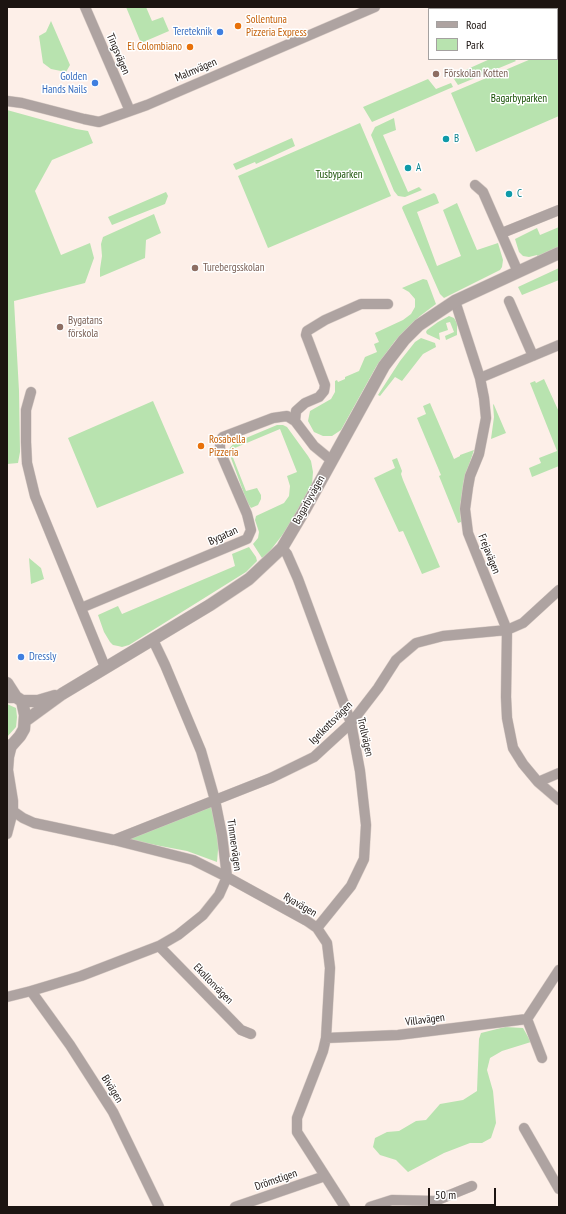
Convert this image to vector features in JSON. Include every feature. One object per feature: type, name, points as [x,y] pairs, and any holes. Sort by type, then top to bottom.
[{"type":"street","name":"Tingsvägen","points":[[84,7],[130,111]]},
{"type":"street","name":"Malmvägen","points":[[7,101],[22,103],[99,122],[130,111],[375,7]]},
{"type":"street","name":"Malmvägen","points":[[7,95],[22,103]]},
{"type":"street","points":[[475,185],[483,192],[518,272]]},
{"type":"street","points":[[502,233],[559,210]]},
{"type":"street","name":"Bagarbyvägen","points":[[25,721],[62,694],[105,667],[153,640],[250,579],[282,548],[388,361],[404,340],[419,325],[456,301],[559,253]]},
{"type":"street","name":"Frejavägen","points":[[456,301],[480,378],[486,418],[479,454],[470,476],[465,508],[468,533],[507,630],[507,718],[514,748],[523,764],[538,782],[559,800]]},
{"type":"street","points":[[509,301],[533,356]]},
{"type":"street","points":[[331,460],[314,446],[295,421],[296,411],[305,404],[319,397],[324,391],[325,385],[306,335],[307,331],[325,320],[361,304],[388,304]]},
{"type":"street","points":[[480,378],[559,345]]},
{"type":"street","points":[[31,392],[26,410],[27,462],[35,496],[105,667]]},
{"type":"street","name":"Bygatan","points":[[81,608],[247,539],[251,530],[247,514],[222,456],[220,440],[224,437],[273,418],[287,416],[295,421]]},
{"type":"street","name":"Trollvägen","points":[[282,548],[298,579],[351,723],[360,772],[366,825],[364,859],[350,886],[317,928]]},
{"type":"street","name":"Igelkottsvägen","points":[[114,840],[271,778],[314,757],[351,723],[378,688],[396,660],[416,643],[443,636],[507,630],[523,623],[559,590]]},
{"type":"street","name":"Timmervägen","points":[[7,997],[31,992],[81,976],[160,946],[178,935],[203,915],[219,895],[227,877],[222,835],[215,800],[201,751],[153,640]]},
{"type":"street","points":[[7,683],[25,715],[24,729],[20,736],[9,746],[8,770],[13,811],[7,834]]},
{"type":"street","name":"Bagarbyvägen","points":[[15,698],[38,701],[62,694]]},
{"type":"street","points":[[538,782],[559,773]]},
{"type":"street","points":[[7,801],[13,811]]},
{"type":"street","name":"Ryavägen","points":[[13,811],[34,823],[114,840],[193,860],[227,877],[317,928],[327,943],[330,968],[326,1038],[323,1051],[297,1118],[297,1132],[345,1207]]},
{"type":"street","name":"Ekollonvägen","points":[[160,946],[241,1030],[251,1034]]},
{"type":"street","points":[[542,1058],[527,1019],[559,970]]},
{"type":"street","name":"Bivägen","points":[[31,992],[70,1045],[113,1112],[159,1207]]},
{"type":"street","name":"Villavägen","points":[[326,1038],[398,1035],[527,1019]]},
{"type":"street","points":[[524,1128],[559,1189]]},
{"type":"street","name":"Drömstigen","points":[[235,1207],[325,1176]]},
{"type":"street","points":[[370,1207],[392,1200],[436,1201],[472,1186]]},
{"type":"green space","points":[[126,7],[146,7],[152,21],[163,17],[169,31],[141,43]]},
{"type":"green space","points":[[51,21],[70,65],[66,72],[51,69],[43,63],[39,36],[46,32]]},
{"type":"green space","name":"Bagarbyparken","points":[[558,48],[559,116],[476,152],[451,93],[529,60],[558,60]]},
{"type":"green space","points":[[488,60],[516,61],[458,85],[452,76]]},
{"type":"green space","points":[[428,79],[436,89],[451,83],[453,87],[372,122],[363,107]]},
{"type":"green space","points":[[7,110],[88,131],[93,143],[52,160],[35,191],[61,255],[90,243],[94,258],[85,283],[14,301],[19,391],[20,452],[18,463],[7,464]]},
{"type":"green space","points":[[394,118],[396,130],[383,135],[408,192],[419,187],[422,190],[405,197],[398,196],[394,191],[371,135],[375,127]]},
{"type":"green space","name":"Tusbyparken","points":[[360,123],[391,196],[268,248],[238,176]]},
{"type":"green space","points":[[292,138],[295,146],[256,164],[255,162],[236,170],[233,164]]},
{"type":"green space","points":[[166,192],[168,196],[165,204],[112,225],[108,217]]},
{"type":"green space","points":[[434,193],[439,203],[417,212],[437,266],[461,256],[443,210],[457,203],[477,250],[498,243],[503,260],[500,270],[444,298],[440,294],[402,208],[403,206]]},
{"type":"green space","points":[[154,214],[161,233],[146,240],[145,258],[100,277],[102,256],[101,244],[103,237]]},
{"type":"green space","points":[[559,227],[559,247],[538,257],[537,255],[529,257],[523,256],[519,252],[515,239],[537,228],[540,235]]},
{"type":"green space","points":[[559,268],[559,280],[522,295],[518,287]]},
{"type":"green space","points":[[423,279],[427,280],[436,304],[420,316],[395,341],[376,367],[341,430],[332,436],[323,436],[314,432],[308,421],[310,411],[331,399],[335,392],[335,381],[337,380],[338,382],[359,371],[365,357],[377,352],[374,344],[379,342],[375,333],[403,320],[411,314],[415,307],[415,299],[409,292],[402,288]]},
{"type":"green space","points":[[449,316],[454,318],[457,323],[457,335],[446,340],[445,336],[454,332],[450,322],[446,323],[448,330],[439,333],[440,340],[427,334],[427,330]]},
{"type":"green space","points":[[421,338],[435,343],[436,347],[423,354],[402,381],[395,377],[380,396],[378,395],[400,361],[415,342]]},
{"type":"green space","points":[[544,379],[559,412],[559,466],[532,477],[529,468],[541,463],[539,458],[557,451],[530,383],[535,381],[536,383]]},
{"type":"green space","points":[[153,401],[184,473],[97,508],[68,438]]},
{"type":"green space","points":[[430,403],[454,459],[474,450],[464,480],[460,507],[461,522],[458,523],[439,476],[441,475],[417,418],[426,414],[423,406]]},
{"type":"green space","points":[[493,404],[506,433],[491,439],[494,417]]},
{"type":"green space","points":[[277,425],[287,427],[311,461],[313,472],[312,484],[287,529],[266,556],[262,558],[253,544],[258,538],[259,532],[255,520],[256,516],[284,503],[289,496],[290,486],[287,476],[297,472],[280,429],[230,450],[246,491],[257,488],[261,495],[258,505],[251,508],[247,502],[228,450],[234,443]]},
{"type":"green space","points":[[397,458],[402,471],[401,474],[403,480],[440,567],[422,574],[403,531],[399,532],[374,478],[395,468],[392,460]]},
{"type":"green space","points":[[249,547],[257,561],[246,572],[129,645],[122,647],[113,645],[110,642],[104,632],[98,615],[118,606],[122,614],[235,566],[232,554]]},
{"type":"green space","points":[[29,558],[41,568],[44,579],[31,584]]},
{"type":"green space","points":[[7,704],[16,708],[17,717],[16,727],[7,737]]},
{"type":"green space","points":[[213,806],[218,833],[217,862],[187,851],[134,841],[129,838]]},
{"type":"green space","points":[[505,1027],[523,1028],[531,1042],[502,1051],[490,1058],[487,1070],[493,1091],[496,1123],[491,1138],[482,1143],[470,1143],[444,1153],[408,1172],[396,1160],[380,1155],[373,1147],[375,1138],[387,1132],[399,1131],[416,1121],[426,1120],[440,1104],[463,1100],[477,1091],[479,1039],[481,1033]]},
{"type":"place","name":"Sollentuna Pizzeria Express","points":[[238,26]]},
{"type":"place","name":"Tereteknik","points":[[220,32]]},
{"type":"place","name":"El Colombiano","points":[[190,47]]},
{"type":"place","name":"Förskolan Kotten","points":[[436,74]]},
{"type":"place","name":"Golden Hands Nails","points":[[95,83]]},
{"type":"place","name":"B","points":[[446,139]]},
{"type":"place","name":"A","points":[[408,168]]},
{"type":"place","name":"C","points":[[509,194]]},
{"type":"place","name":"Turebergsskolan","points":[[195,268]]},
{"type":"place","name":"Bygatans förskola","points":[[60,327]]},
{"type":"place","name":"Rosabella Pizzeria","points":[[201,446]]},
{"type":"place","name":"Dressly","points":[[21,657]]}]
